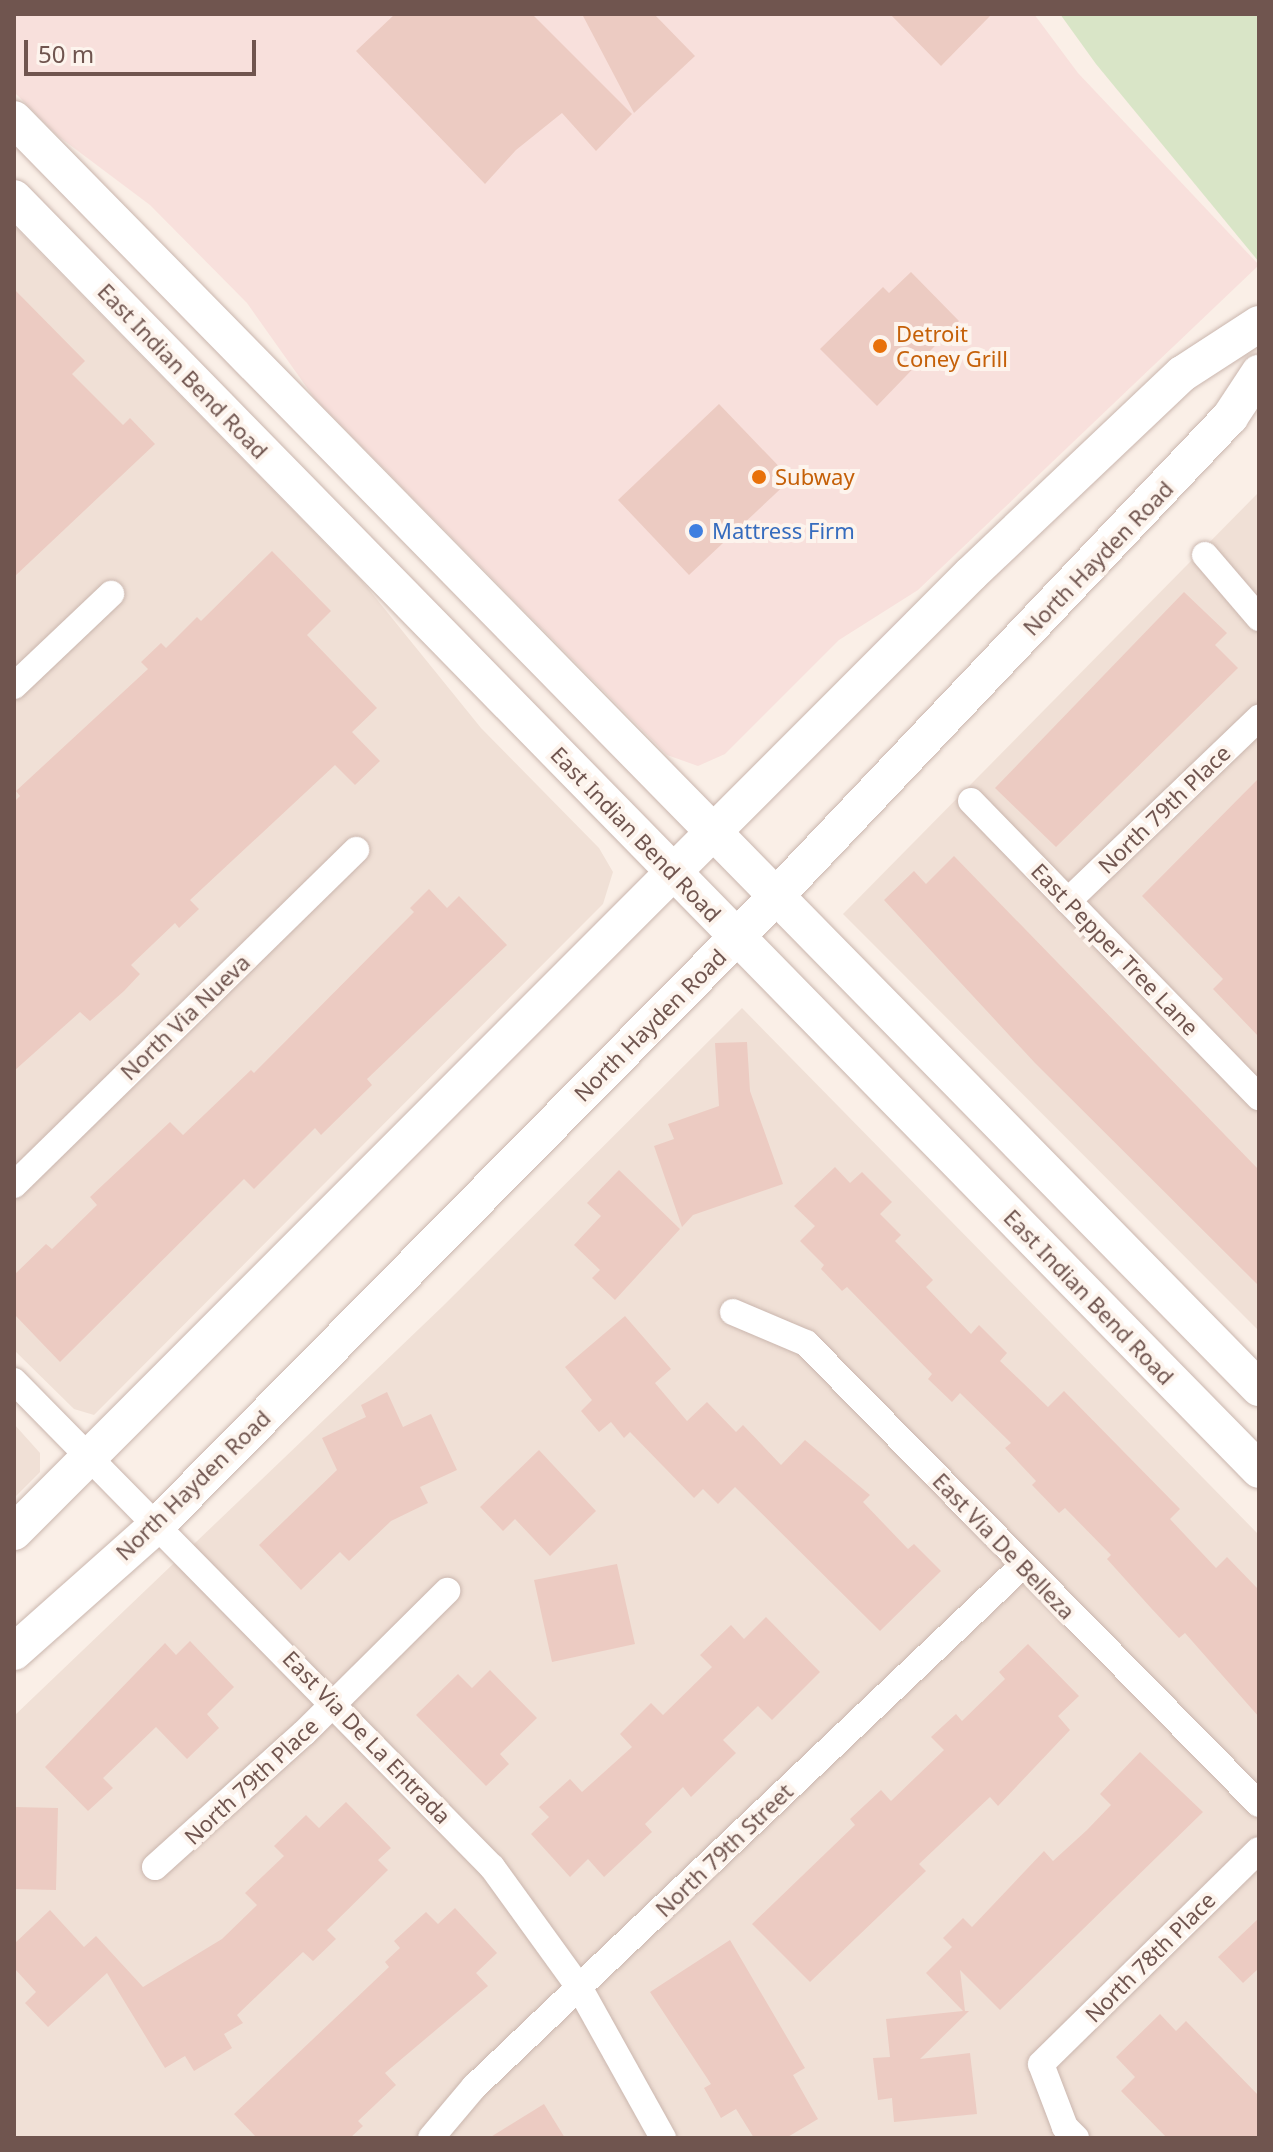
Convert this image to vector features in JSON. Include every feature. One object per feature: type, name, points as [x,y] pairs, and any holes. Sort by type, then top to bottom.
[{"type":"main road","points":[[14,119],[778,894],[1259,1388]]},
{"type":"main road","name":"East Indian Bend Road","points":[[14,198],[1259,1470]]},
{"type":"main road","points":[[14,1532],[92,1459],[712,830],[1182,374],[1259,324]]},
{"type":"main road","name":"North Hayden Road","points":[[14,1652],[157,1525],[737,937],[1230,417],[1259,373]]},
{"type":"street","points":[[1205,555],[1259,618]]},
{"type":"street","points":[[14,686],[111,594]]},
{"type":"street","name":"North 79th Place","points":[[1068,901],[1259,718]]},
{"type":"street","name":"East Pepper Tree Lane","points":[[971,801],[1259,1097]]},
{"type":"street","name":"North Via Nueva","points":[[14,1185],[356,850]]},
{"type":"street","name":"East Via De Belleza","points":[[733,1312],[806,1343],[1259,1804]]},
{"type":"street","name":"East Via De La Entrada","points":[[14,1381],[492,1867],[579,1987],[663,2138]]},
{"type":"street","name":"North 79th Street","points":[[431,2138],[474,2087],[1022,1566]]},
{"type":"street","name":"North 79th Place","points":[[155,1867],[334,1703],[447,1591]]},
{"type":"street","name":"North 78th Place","points":[[1076,2138],[1065,2127],[1041,2064],[1259,1850]]},
{"type":"shaded area","points":[[14,14],[1034,14],[1078,73],[1259,265],[918,590],[839,640],[725,754],[698,766],[667,755],[315,399],[247,303],[150,205],[58,136],[14,92]]},
{"type":"shaded area","points":[[14,226],[362,581],[481,728],[599,848],[613,872],[603,904],[94,1415],[74,1409],[14,1350]]},
{"type":"shaded area","points":[[1259,492],[1259,1331],[843,914]]},
{"type":"shaded area","points":[[742,1008],[1259,1535],[1259,2138],[14,2138],[14,1716],[443,1306]]},
{"type":"shaded area","points":[[14,1424],[40,1453],[40,1472],[14,1498]]},
{"type":"green space","points":[[1060,14],[1259,14],[1259,262],[1096,64]]},
{"type":"building","points":[[395,14],[532,14],[632,114],[596,151],[562,113],[516,150],[485,184],[356,51]]},
{"type":"building","points":[[582,14],[654,14],[695,56],[634,113]]},
{"type":"building","points":[[890,14],[992,14],[941,66]]},
{"type":"building","name":"Detroit Coney Grill","points":[[911,272],[959,321],[877,406],[820,349],[883,287],[889,293]]},
{"type":"building","points":[[14,289],[85,361],[72,374],[123,425],[130,418],[155,444],[14,577]]},
{"type":"building","points":[[719,404],[791,479],[689,575],[618,500]]},
{"type":"building","points":[[272,551],[331,611],[307,635],[377,708],[352,732],[380,761],[355,785],[335,765],[190,900],[199,909],[179,928],[175,923],[131,965],[140,974],[124,991],[90,1021],[80,1012],[14,1071],[14,802],[20,796],[16,791],[148,669],[141,662],[161,643],[166,648],[197,617],[201,621]]},
{"type":"building","points":[[1184,592],[1227,633],[1215,645],[1238,668],[1056,847],[995,788]]},
{"type":"building","points":[[1259,778],[1259,1037],[1213,989],[1223,979],[1142,896]]},
{"type":"building","points":[[954,856],[1259,1170],[1259,1286],[1035,1063],[884,900],[914,871],[926,884]]},
{"type":"building","points":[[429,889],[447,908],[459,896],[507,945],[367,1079],[372,1085],[321,1135],[315,1128],[254,1189],[244,1179],[60,1362],[14,1314],[14,1275],[46,1244],[52,1249],[97,1205],[90,1197],[170,1122],[183,1135],[251,1070],[254,1073],[414,912],[410,908]]},
{"type":"building","points":[[747,1042],[750,1091],[783,1184],[693,1215],[682,1227],[654,1146],[674,1139],[668,1124],[719,1106],[715,1043]]},
{"type":"building","points":[[835,1167],[850,1183],[862,1172],[892,1202],[880,1214],[901,1235],[895,1241],[933,1280],[926,1287],[971,1334],[979,1325],[1007,1353],[1000,1361],[1048,1407],[1064,1391],[1180,1509],[1170,1519],[1216,1568],[1227,1557],[1259,1590],[1259,1717],[1185,1633],[1179,1638],[1151,1608],[1107,1559],[1111,1555],[1065,1508],[1059,1513],[1032,1485],[1036,1481],[1005,1448],[1011,1443],[960,1393],[952,1402],[928,1379],[932,1374],[847,1287],[842,1291],[821,1269],[824,1265],[800,1241],[815,1226],[794,1206]]},
{"type":"building","points":[[619,1170],[680,1229],[615,1300],[592,1278],[600,1270],[574,1245],[601,1216],[587,1203]]},
{"type":"building","points":[[625,1316],[671,1369],[655,1383],[687,1421],[707,1402],[736,1432],[743,1425],[781,1465],[805,1440],[870,1495],[863,1502],[908,1549],[914,1544],[941,1571],[880,1631],[735,1487],[718,1504],[703,1489],[694,1498],[630,1432],[624,1438],[611,1422],[599,1432],[581,1411],[592,1400],[565,1367]]},
{"type":"building","points":[[387,1392],[403,1427],[431,1414],[457,1470],[420,1487],[428,1503],[391,1521],[349,1561],[340,1552],[301,1590],[259,1545],[337,1470],[322,1438],[366,1417],[361,1405]]},
{"type":"building","points":[[539,1450],[596,1511],[550,1556],[515,1519],[503,1531],[480,1507]]},
{"type":"building","points":[[617,1564],[635,1644],[552,1662],[534,1580]]},
{"type":"building","points":[[766,1617],[820,1672],[772,1720],[758,1706],[723,1740],[736,1753],[691,1797],[683,1787],[645,1824],[652,1832],[604,1877],[588,1859],[570,1877],[531,1834],[549,1817],[539,1807],[570,1779],[582,1792],[632,1747],[620,1734],[651,1703],[663,1715],[712,1667],[700,1655],[731,1625],[744,1639]]},
{"type":"building","points":[[190,1641],[234,1687],[207,1714],[219,1728],[187,1759],[156,1727],[103,1778],[113,1788],[88,1811],[45,1767],[165,1643],[176,1655]]},
{"type":"building","points":[[1028,1644],[1079,1696],[1058,1716],[1070,1730],[998,1806],[990,1797],[919,1864],[926,1871],[810,1982],[752,1924],[855,1825],[850,1819],[881,1790],[891,1801],[944,1750],[931,1737],[956,1714],[962,1721],[1005,1679],[999,1672]]},
{"type":"building","points":[[490,1670],[537,1718],[500,1754],[509,1764],[486,1786],[416,1715],[458,1674],[472,1688]]},
{"type":"building","points":[[1140,1752],[1203,1812],[1000,2010],[960,1970],[965,2011],[969,2011],[920,2059],[970,2053],[977,2114],[894,2122],[892,2098],[878,2100],[873,2058],[890,2057],[886,2019],[963,2011],[926,1973],[952,1947],[943,1938],[963,1918],[972,1927],[1044,1851],[1053,1861],[1087,1830],[1111,1805],[1100,1794]]},
{"type":"building","points":[[346,1802],[391,1848],[378,1860],[388,1870],[327,1930],[336,1939],[313,1961],[303,1952],[237,2015],[243,2023],[224,2034],[232,2048],[194,2071],[185,2056],[165,2068],[107,1973],[48,2027],[25,2003],[36,1992],[14,1968],[14,1944],[50,1910],[84,1947],[96,1936],[143,1987],[222,1939],[257,1905],[245,1893],[284,1856],[274,1846],[306,1815],[319,1828]]},
{"type":"building","points":[[14,1807],[58,1808],[56,1890],[14,1889]]},
{"type":"building","points":[[455,1908],[497,1953],[476,1973],[488,1986],[385,2073],[396,2085],[358,2121],[363,2126],[350,2138],[257,2138],[234,2114],[389,1967],[385,1962],[400,1948],[394,1941],[426,1912],[438,1924]]},
{"type":"building","points":[[1259,1918],[1259,1968],[1243,1983],[1218,1957]]},
{"type":"building","points":[[730,1940],[805,2068],[793,2075],[818,2119],[786,2138],[754,2138],[736,2109],[721,2118],[704,2088],[711,2084],[650,1992]]},
{"type":"building","points":[[1160,2014],[1176,2031],[1186,2021],[1259,2096],[1259,2138],[1167,2138],[1121,2091],[1135,2077],[1116,2057]]},
{"type":"building","points":[[544,2104],[565,2138],[489,2138]]},
{"type":"place","name":"Detroit Coney Grill","points":[[880,346]]},
{"type":"place","name":"Subway","points":[[759,477]]},
{"type":"place","name":"Mattress Firm","points":[[696,531]]}]
